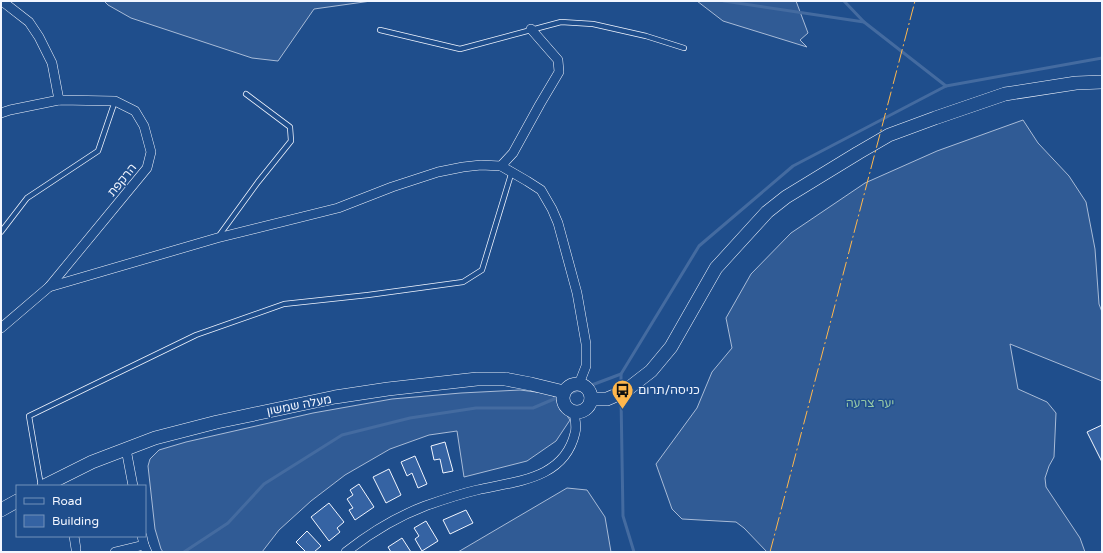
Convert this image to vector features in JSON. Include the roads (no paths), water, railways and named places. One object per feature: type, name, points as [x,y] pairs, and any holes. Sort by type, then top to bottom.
[{"type":"main road","points":[[591,399],[607,399],[614,396],[629,388],[651,371],[671,347],[716,268],[767,212],[786,196],[889,135],[935,118],[1006,94],[1076,83],[1102,82]]},
{"type":"main road","name":"מעלה שמשון","points":[[47,485],[64,481],[92,462],[155,438],[276,409],[335,397],[431,383],[477,379],[504,379],[564,392]]},
{"type":"main road","points":[[579,384],[588,389],[591,399],[589,407],[586,410],[582,412],[574,412],[570,411],[564,405],[563,396],[564,392],[570,386],[579,384]]},
{"type":"main road","points":[[1,510],[16,502]]},
{"type":"street","points":[[2,1],[29,22],[39,37],[52,63],[59,100]]},
{"type":"street","points":[[501,166],[513,153],[559,72],[558,60],[531,29]]},
{"type":"street","name":"הרקפת","points":[[1,113],[59,100],[115,101],[135,110],[144,126],[151,152],[147,168],[49,287]]},
{"type":"street","points":[[1,328],[49,287],[217,238],[338,208],[392,187],[438,172],[481,165],[501,166],[512,171],[541,190],[558,223],[576,293],[586,344],[586,366],[579,384]]},
{"type":"street","points":[[346,552],[381,527],[425,506],[477,490],[518,482],[545,473],[560,462],[569,449],[576,432],[574,412]]},
{"type":"street","points":[[126,449],[133,485]]},
{"type":"street","points":[[74,537],[76,549]]},
{"type":"street","points":[[115,552],[145,544]]},
{"type":"lane","points":[[380,30],[460,49],[562,22],[593,24],[646,36],[684,48]]},
{"type":"lane","points":[[217,238],[258,182],[291,141],[290,127],[246,94]]},
{"type":"lane","points":[[1,232],[28,198],[98,151],[115,101]]},
{"type":"lane","points":[[43,485],[29,416],[196,335],[284,304],[463,282],[482,270],[512,171]]},
{"type":"waterway","points":[[724,1],[864,22]]},
{"type":"waterway","points":[[844,1],[864,22],[946,86]]},
{"type":"waterway","points":[[568,394],[621,374],[699,246],[793,166],[946,86],[1102,58]]},
{"type":"waterway","points":[[621,374],[621,388]]},
{"type":"waterway","points":[[184,552],[228,523],[264,484],[342,435],[410,418],[476,408],[533,408],[561,396]]},
{"type":"waterway","points":[[621,397],[623,516],[634,552]]},
{"type":"place","name":"כניסה/תרום","points":[[623,410]]},
{"type":"park label","name":"יער צרעה","points":[[870,403]]}]
